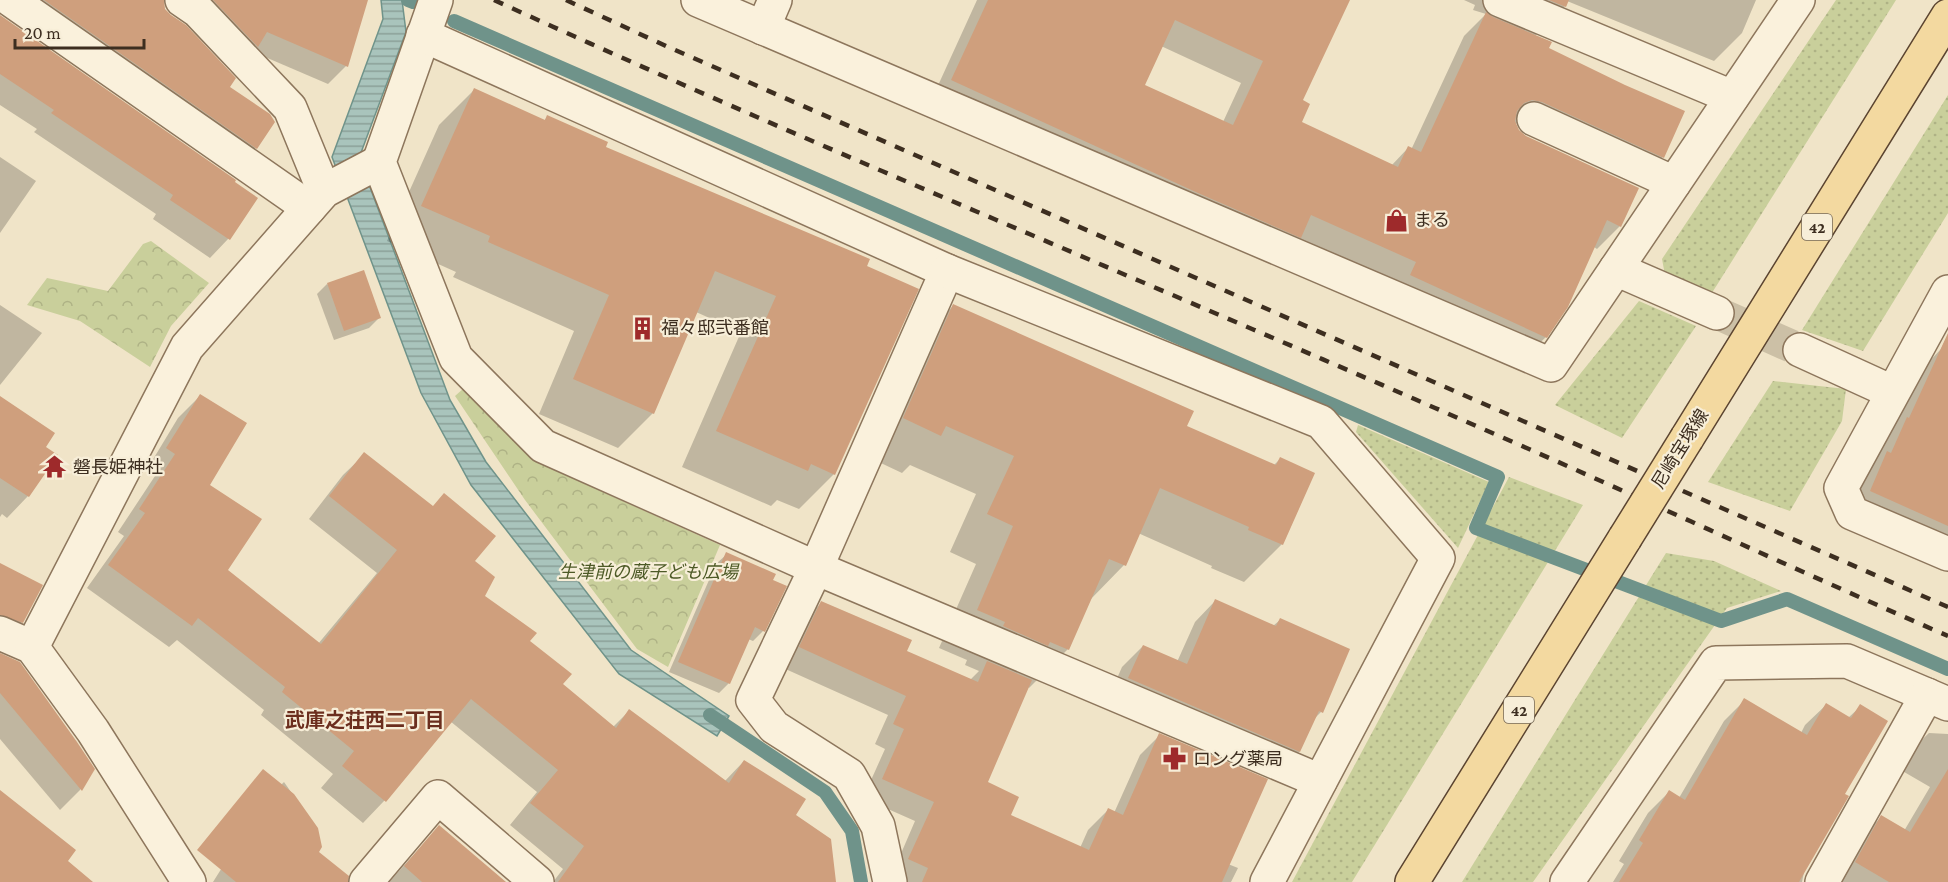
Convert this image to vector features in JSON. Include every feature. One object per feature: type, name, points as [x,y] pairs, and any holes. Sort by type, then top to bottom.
[{"type":"main road","name":"尼崎宝塚線","points":[[1412,882],[1948,16]]},
{"type":"street","points":[[10,0],[343,182]]},
{"type":"street","points":[[182,0],[198,11],[290,108],[343,182],[456,358],[543,446],[816,568],[1320,781]]},
{"type":"street","points":[[32,647],[187,347],[343,182],[423,35],[436,0]]},
{"type":"street","points":[[698,0],[769,14],[1551,365],[1798,0]]},
{"type":"street","points":[[1500,0],[1732,97]]},
{"type":"street","points":[[423,35],[947,271],[1321,422],[1438,558],[1267,882]]},
{"type":"street","points":[[1534,119],[1674,183]]},
{"type":"street","points":[[1616,268],[1717,313]]},
{"type":"street","points":[[890,882],[878,826],[849,775],[774,727],[753,700],[816,568],[947,271]]},
{"type":"street","points":[[1948,291],[1841,488],[1852,513],[1948,554]]},
{"type":"street","points":[[1800,350],[1892,392]]},
{"type":"street","points":[[0,633],[32,647],[93,731],[189,882]]},
{"type":"street","points":[[1567,882],[1716,663],[1847,661],[1937,700],[1822,882]]},
{"type":"street","points":[[366,882],[438,797],[537,882]]},
{"type":"green space","points":[[1836,0],[1896,0],[1710,296],[1665,275],[1662,259]]},
{"type":"green space","points":[[1948,95],[1948,213],[1863,351],[1802,330]]},
{"type":"green space","points":[[151,241],[209,283],[171,326],[150,367],[80,321],[27,305],[47,278],[108,291],[143,244]]},
{"type":"green space","points":[[1639,301],[1696,326],[1622,438],[1555,405]]},
{"type":"green space","points":[[1773,381],[1846,389],[1842,421],[1790,511],[1708,482]]},
{"type":"green space","name":"生津前の蔵子ども広場","points":[[464,388],[541,464],[720,545],[668,667],[637,649],[525,500],[455,396]]},
{"type":"green space","points":[[1358,425],[1489,482],[1458,548],[1356,432]]},
{"type":"green space","points":[[1509,477],[1583,505],[1352,882],[1292,882]]},
{"type":"green space","points":[[1666,553],[1714,561],[1781,591],[1727,608],[1533,882],[1462,882]]},
{"type":"water","points":[[381,0],[402,0],[406,32],[359,158],[450,400],[486,462],[631,650],[729,716],[717,736],[619,674],[471,485],[421,393],[332,157],[383,19]]},
{"type":"building","points":[[44,0],[164,0],[165,9],[186,25],[236,78],[230,87],[270,114],[275,122],[257,149]]},
{"type":"building","points":[[213,0],[368,0],[348,67],[267,32],[258,47]]},
{"type":"building","points":[[988,0],[1350,0],[1303,100],[1310,104],[1302,122],[1398,167],[1408,146],[1421,152],[1486,12],[1552,42],[1549,48],[1685,111],[1664,158],[1542,102],[1532,100],[1524,103],[1517,111],[1515,121],[1519,130],[1526,136],[1639,188],[1621,227],[1607,220],[1568,307],[1547,338],[1410,275],[1416,262],[1311,215],[1301,238],[951,80]],"holes":[[[1175,20],[1263,61],[1233,125],[1145,85]]]},
{"type":"building","points":[[1549,0],[1569,0],[1566,7]]},
{"type":"building","points":[[0,15],[236,180],[235,182],[258,198],[230,240],[170,200],[173,195],[51,113],[54,110],[0,74]]},
{"type":"building","points":[[474,88],[545,120],[547,115],[608,142],[606,147],[870,259],[867,266],[919,289],[835,475],[811,464],[808,471],[716,431],[776,296],[715,271],[654,414],[573,379],[609,295],[488,242],[490,236],[421,206]]},
{"type":"building","points":[[364,270],[381,318],[344,331],[327,283]]},
{"type":"building","points":[[953,304],[1194,411],[1187,426],[1276,465],[1280,457],[1315,473],[1283,545],[1248,530],[1249,527],[1160,488],[1126,566],[1109,559],[1069,650],[1050,642],[1048,646],[1003,626],[1005,622],[977,610],[1013,526],[987,514],[1014,456],[946,426],[941,436],[903,418]]},
{"type":"building","points":[[1948,333],[1948,526],[1870,491],[1887,451],[1891,453],[1907,417],[1909,418]]},
{"type":"building","points":[[200,394],[247,423],[210,485],[262,519],[228,570],[321,644],[397,550],[329,496],[364,452],[433,506],[444,493],[496,536],[475,561],[495,577],[485,596],[537,633],[530,641],[572,674],[563,684],[616,728],[629,709],[729,783],[744,760],[806,799],[796,815],[831,839],[836,882],[558,882],[584,846],[530,803],[558,770],[471,699],[386,802],[342,766],[354,751],[282,692],[285,687],[198,618],[192,626],[108,565],[145,513],[139,509],[175,454],[166,448]]},
{"type":"building","points":[[0,396],[55,433],[46,447],[58,455],[29,497],[0,478]]},
{"type":"building","points":[[726,552],[776,574],[773,580],[787,586],[765,632],[755,627],[730,684],[678,662]]},
{"type":"building","points":[[0,563],[43,585],[23,623],[0,615]]},
{"type":"building","points":[[1215,599],[1276,626],[1280,618],[1350,649],[1323,713],[1319,711],[1300,752],[1128,678],[1143,645],[1187,664]]},
{"type":"building","points":[[821,601],[912,640],[907,651],[978,682],[987,661],[1032,680],[988,782],[1019,797],[1011,815],[1089,850],[1108,808],[1123,815],[1159,733],[1268,779],[1222,882],[922,882],[928,868],[908,859],[934,802],[882,779],[904,729],[893,724],[906,696],[799,647]]},
{"type":"building","points":[[0,653],[20,662],[95,769],[82,791],[0,693]]},
{"type":"building","points":[[1744,698],[1807,735],[1826,703],[1851,718],[1860,704],[1888,721],[1845,794],[1849,796],[1799,882],[1619,882],[1643,843],[1639,840],[1669,790],[1685,800]]},
{"type":"building","points":[[263,769],[294,794],[318,828],[322,847],[319,852],[349,876],[348,882],[236,882],[197,850]]},
{"type":"building","points":[[1948,769],[1948,882],[1889,882],[1855,862],[1881,815],[1910,832]]},
{"type":"building","points":[[0,790],[76,850],[68,861],[93,882],[0,882]]},
{"type":"building","points":[[439,825],[506,882],[422,882],[404,866]]},
{"type":"waterway","points":[[408,0],[413,2]]},
{"type":"waterway","points":[[454,21],[1498,477],[1476,528],[1721,621],[1787,599],[1948,669]]},
{"type":"waterway","points":[[710,715],[825,792],[852,831],[861,882]]},
{"type":"tunnel","points":[[1717,313],[1800,350]]},
{"type":"railway","points":[[494,0],[738,109],[1593,477],[1948,636]]},
{"type":"railway","points":[[566,0],[666,46],[1948,607]]},
{"type":"place","name":"まる","points":[[1396,220]]},
{"type":"place","name":"福々邸弐番館","points":[[643,328]]},
{"type":"place","name":"磐長姫神社","points":[[55,467]]},
{"type":"place","name":"ロング薬局","points":[[1175,759]]},
{"type":"district","name":"武庫之荘西二丁目","points":[[365,720]]}]
